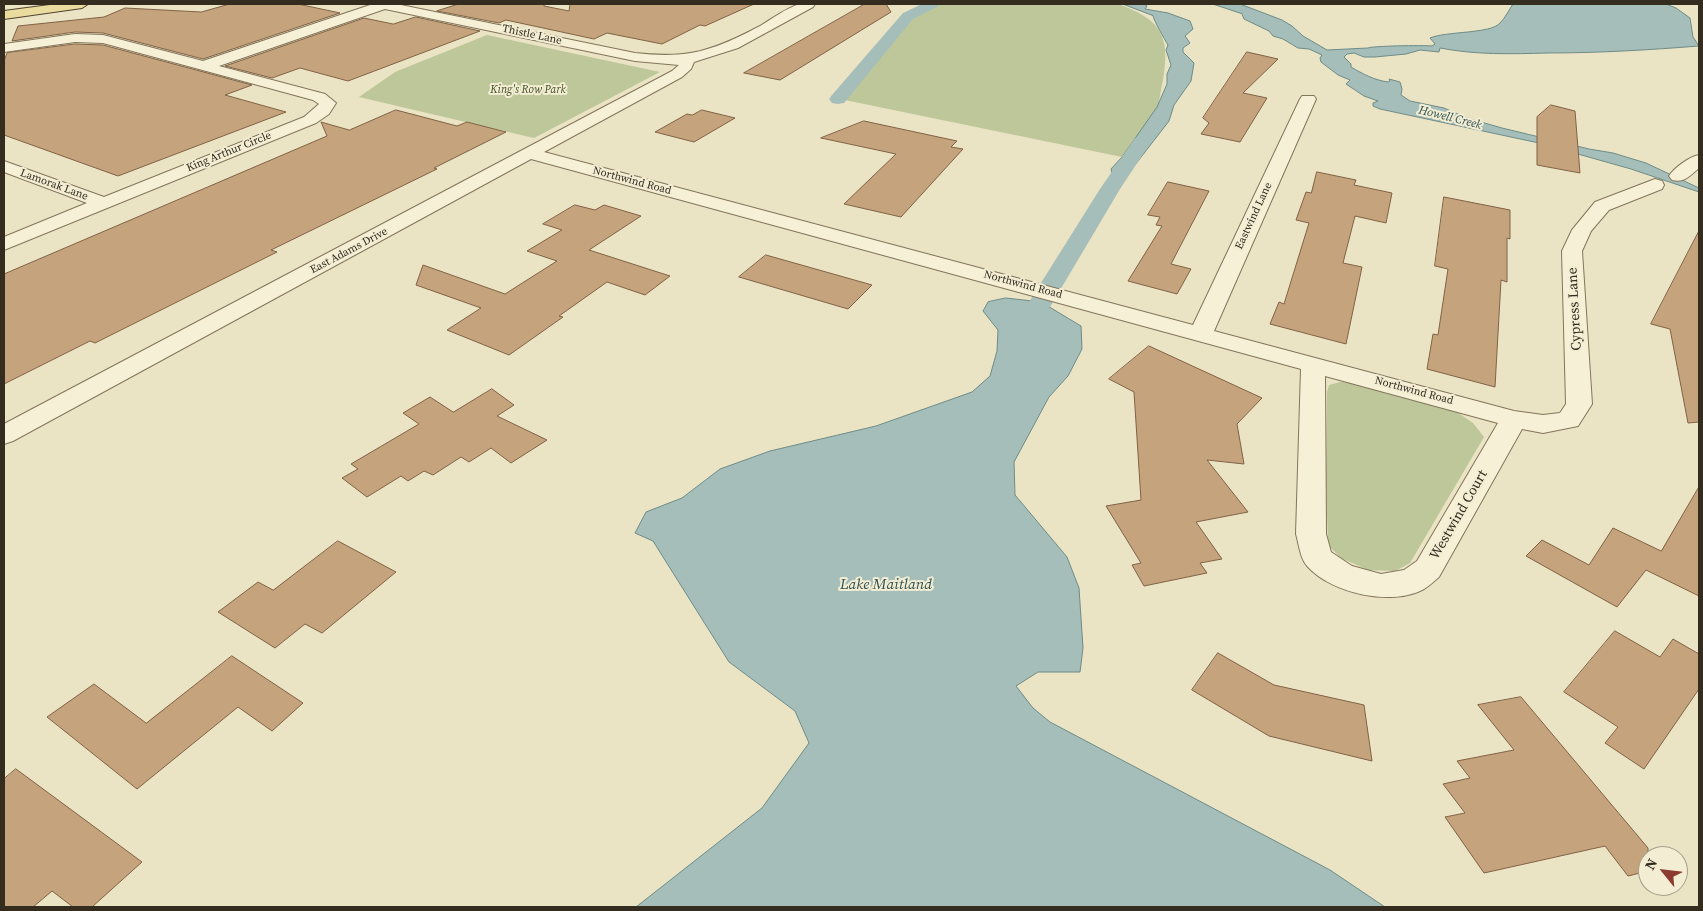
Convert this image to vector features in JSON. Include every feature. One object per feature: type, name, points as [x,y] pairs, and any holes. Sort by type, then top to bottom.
[{"type":"main road","points":[[4,9],[40,4]]},
{"type":"main road","points":[[4,15],[82,4]]},
{"type":"street","name":"Thistle Lane","points":[[384,4],[635,57],[687,59],[713,53],[809,4]]},
{"type":"street","points":[[203,66],[384,4]]},
{"type":"street","name":"King Arthur Circle","points":[[4,48],[75,38],[103,39],[319,97],[328,104],[323,111],[310,120],[4,244]]},
{"type":"street","name":"East Adams Drive","points":[[4,435],[677,74],[686,66],[687,59]]},
{"type":"street","name":"Eastwind Lane","points":[[1201,333],[1308,99]]},
{"type":"street","name":"Northwind Road","points":[[531,154],[1079,300],[1514,419]]},
{"type":"street","points":[[1678,176],[1699,160]]},
{"type":"street","name":"Lamorak Lane","points":[[4,166],[104,203]]},
{"type":"street","name":"Cypress Lane","points":[[1514,419],[1543,424],[1569,420],[1580,404],[1572,252],[1582,230],[1602,206],[1654,185]]},
{"type":"street","name":"Westwind Court","points":[[1313,364],[1310,534],[1318,558],[1342,576],[1381,586],[1412,581],[1428,569],[1514,419]]},
{"type":"green space","points":[[933,4],[1118,4],[1132,10],[1153,23],[1163,40],[1165,64],[1158,106],[1122,157],[835,98],[907,16]]},
{"type":"green space","name":"King's Row Park","points":[[487,35],[660,72],[534,138],[359,97],[395,72]]},
{"type":"green space","points":[[1340,382],[1355,383],[1457,412],[1473,423],[1484,437],[1410,563],[1395,571],[1368,570],[1341,558],[1328,545],[1326,483],[1327,392],[1329,385]]},
{"type":"water","points":[[1123,4],[1144,4],[1147,6],[1145,9],[1168,13],[1190,21],[1193,29],[1185,36],[1190,43],[1183,48],[1183,52],[1194,63],[1191,81],[1174,105],[1169,121],[1128,174],[1112,173],[1111,169],[1122,157],[1157,107],[1167,84],[1167,74],[1171,65],[1166,50],[1168,45],[1153,16]]},
{"type":"water","name":"Howell Creek","points":[[1213,4],[1240,4],[1282,20],[1303,36],[1327,50],[1387,46],[1432,46],[1435,44],[1430,38],[1495,27],[1502,21],[1513,4],[1666,4],[1676,8],[1690,18],[1693,37],[1699,46],[1604,52],[1520,54],[1480,53],[1440,48],[1439,52],[1420,50],[1406,54],[1375,57],[1364,57],[1354,53],[1347,54],[1344,57],[1351,64],[1351,67],[1369,76],[1388,82],[1390,81],[1389,79],[1400,82],[1401,95],[1410,101],[1444,108],[1467,118],[1502,128],[1613,153],[1646,163],[1699,188],[1699,192],[1631,169],[1539,143],[1380,109],[1373,106],[1373,103],[1378,101],[1364,96],[1346,84],[1350,80],[1338,75],[1321,62],[1320,58],[1322,55],[1309,49],[1298,48],[1244,19],[1242,14]]},
{"type":"water","name":"Lake Maitland","points":[[1006,298],[1041,302],[1081,326],[1082,349],[1068,376],[1049,397],[1014,462],[1015,495],[1067,557],[1079,588],[1083,648],[1080,672],[1038,672],[1016,686],[1033,708],[1050,722],[1330,870],[1385,907],[636,907],[762,808],[809,743],[795,711],[729,662],[653,541],[635,533],[646,512],[682,498],[720,469],[770,451],[876,426],[972,392],[990,376],[997,351],[998,330],[983,311],[988,302]]},
{"type":"building","points":[[230,4],[298,4],[340,13],[203,59],[103,33],[75,32],[12,41],[18,26],[104,17],[125,8],[201,12]]},
{"type":"building","points":[[459,4],[544,4],[544,6],[569,11],[570,4],[754,4],[705,26],[700,25],[662,44],[607,33],[594,39],[506,20],[499,23],[437,11]]},
{"type":"building","points":[[865,4],[886,4],[891,12],[780,80],[744,73]]},
{"type":"building","points":[[416,17],[480,31],[348,81],[300,68],[272,78],[225,66],[364,18],[393,24]]},
{"type":"building","points":[[75,44],[103,45],[252,85],[225,95],[286,112],[118,176],[4,135],[4,61],[7,53]]},
{"type":"building","points":[[1247,52],[1278,59],[1243,93],[1267,98],[1240,142],[1201,134],[1209,123],[1203,118]]},
{"type":"building","points":[[1551,105],[1575,111],[1580,173],[1537,165],[1537,117]]},
{"type":"building","points":[[396,110],[457,126],[467,122],[506,132],[434,168],[437,169],[271,250],[277,252],[95,343],[90,341],[4,384],[4,274],[327,136],[321,122],[349,130]]},
{"type":"building","points":[[702,110],[735,118],[694,142],[655,132],[687,114],[692,115]]},
{"type":"building","points":[[864,121],[957,141],[951,147],[963,149],[901,217],[844,204],[896,154],[821,138]]},
{"type":"building","points":[[1317,172],[1356,180],[1354,185],[1392,193],[1386,223],[1355,216],[1343,263],[1362,267],[1346,344],[1270,324],[1279,302],[1284,304],[1309,223],[1296,220],[1306,192],[1311,193]]},
{"type":"building","points":[[1168,182],[1209,191],[1171,264],[1191,269],[1177,294],[1128,281],[1162,226],[1156,225],[1160,217],[1148,215]]},
{"type":"building","points":[[1444,197],[1510,210],[1510,239],[1507,238],[1507,282],[1501,280],[1495,387],[1427,369],[1433,334],[1438,335],[1448,269],[1435,266]]},
{"type":"building","points":[[575,205],[595,210],[604,205],[641,216],[589,250],[670,276],[645,295],[607,282],[559,316],[563,317],[509,355],[447,330],[481,308],[416,285],[423,265],[505,294],[557,261],[527,251],[562,230],[543,224]]},
{"type":"building","points":[[1699,231],[1699,422],[1688,423],[1670,329],[1651,324]]},
{"type":"building","points":[[766,255],[872,285],[848,309],[739,277]]},
{"type":"building","points":[[1149,346],[1262,398],[1237,424],[1244,464],[1207,460],[1248,512],[1196,522],[1222,559],[1200,563],[1207,573],[1144,586],[1132,565],[1141,563],[1106,506],[1141,500],[1134,392],[1109,379]]},
{"type":"building","points":[[492,389],[514,405],[497,416],[547,440],[511,463],[491,448],[469,462],[461,457],[433,475],[424,471],[408,481],[401,476],[367,497],[342,478],[358,469],[351,464],[419,424],[403,413],[430,397],[453,412]]},
{"type":"building","points":[[1699,487],[1699,596],[1646,570],[1617,607],[1526,556],[1542,540],[1589,565],[1613,528],[1661,551]]},
{"type":"building","points":[[338,541],[396,572],[322,633],[305,624],[275,648],[218,612],[258,582],[273,590]]},
{"type":"building","points":[[1615,631],[1660,657],[1673,639],[1699,654],[1699,689],[1644,769],[1605,743],[1618,727],[1564,692]]},
{"type":"building","points":[[1218,653],[1274,685],[1364,705],[1372,761],[1269,736],[1192,690]]},
{"type":"building","points":[[232,656],[303,703],[272,731],[238,707],[137,789],[47,717],[94,684],[146,723]]},
{"type":"building","points":[[1521,697],[1646,846],[1638,846],[1638,874],[1628,876],[1605,846],[1484,873],[1445,817],[1465,813],[1443,784],[1470,778],[1457,761],[1514,750],[1478,705]]},
{"type":"building","points":[[16,769],[142,862],[92,907],[73,907],[52,891],[33,907],[4,907],[4,779]]},
{"type":"waterway","points":[[838,99],[908,16],[932,4]]},
{"type":"waterway","points":[[1041,302],[1110,189],[1142,142]]}]
